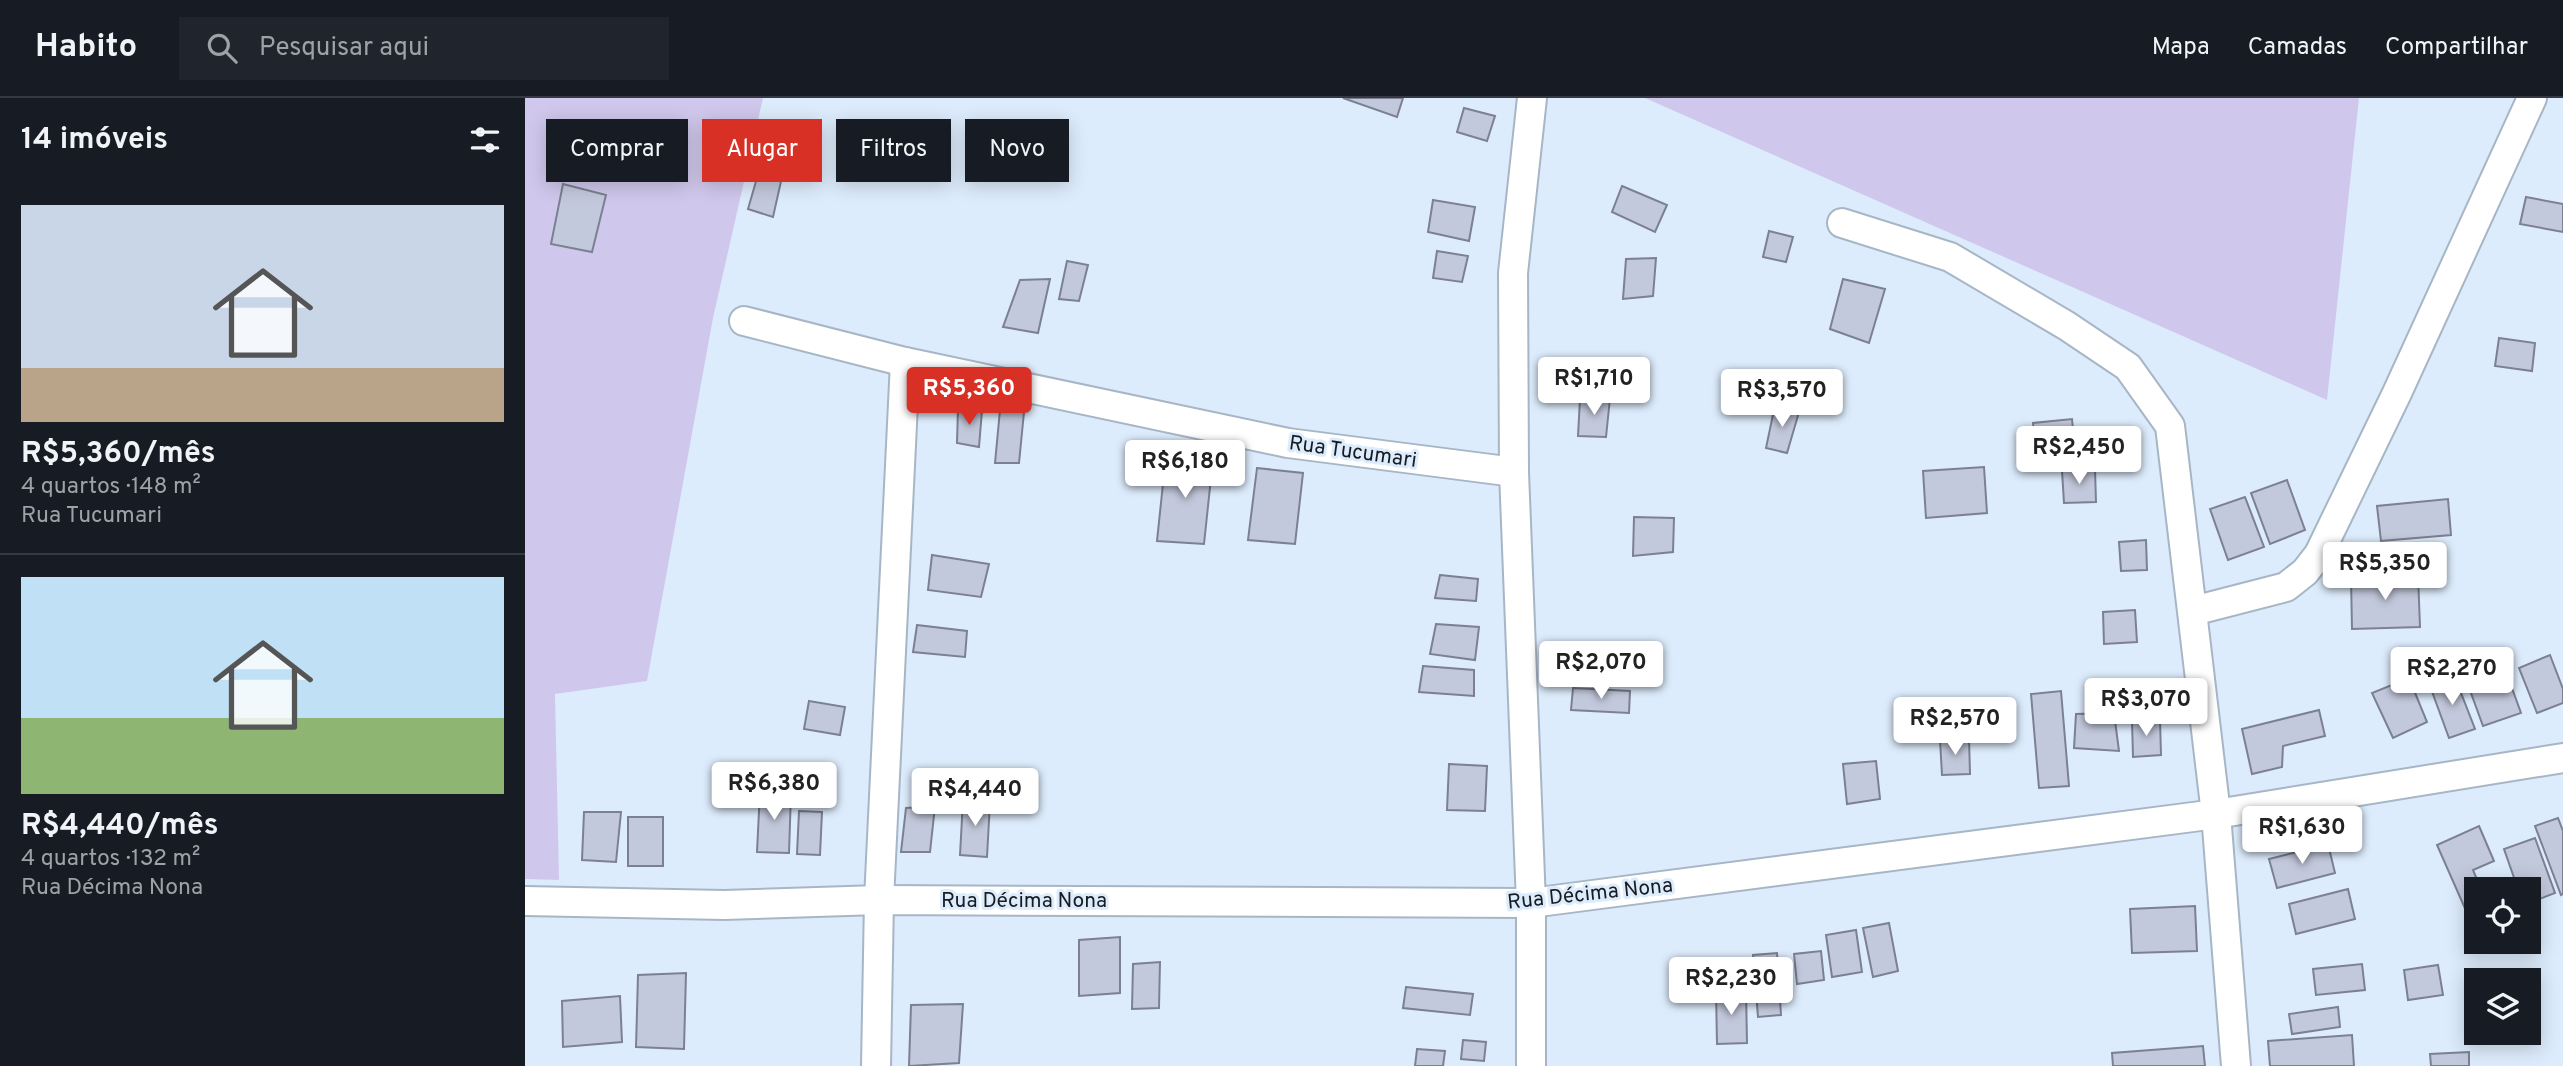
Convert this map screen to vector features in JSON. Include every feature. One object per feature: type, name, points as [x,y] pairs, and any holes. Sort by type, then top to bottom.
[{"type":"street","points":[[1531,1066],[1531,903],[1514,472],[1513,273],[1532,98]]},
{"type":"street","points":[[2193,611],[2286,587],[2305,572],[2319,554],[2397,393],[2532,98]]},
{"type":"street","points":[[1842,223],[1949,257],[2067,326],[2128,368],[2170,426],[2217,814],[2236,1066]]},
{"type":"street","name":"Rua Tucumari","points":[[744,320],[905,362],[1288,443],[1514,472]]},
{"type":"street","points":[[876,1066],[879,900],[905,362]]},
{"type":"street","name":"Rua Décima Nona","points":[[525,901],[724,905],[879,900],[1531,903],[2217,814],[2563,758]]},
{"type":"shaded area","points":[[525,98],[763,98],[758,119],[702,119],[702,182],[744,182],[713,318],[647,681],[555,694],[559,880],[525,879]]},
{"type":"shaded area","points":[[1645,98],[2359,98],[2327,400]]},
{"type":"building","points":[[1343,98],[1403,98],[1397,117]]},
{"type":"building","points":[[1464,108],[1495,116],[1487,141],[1457,132]]},
{"type":"building","points":[[756,182],[781,182],[773,217],[748,209]]},
{"type":"building","points":[[563,184],[606,195],[592,252],[551,244]]},
{"type":"building","points":[[1622,186],[1667,205],[1655,232],[1612,212]]},
{"type":"building","points":[[2526,197],[2563,204],[2563,232],[2520,224]]},
{"type":"building","points":[[1433,200],[1475,207],[1469,241],[1428,232]]},
{"type":"building","points":[[1769,231],[1793,237],[1786,262],[1763,257]]},
{"type":"building","points":[[1437,251],[1468,256],[1462,282],[1433,278]]},
{"type":"building","points":[[1656,258],[1653,296],[1623,299],[1626,259]]},
{"type":"building","points":[[1067,261],[1088,265],[1079,301],[1059,299]]},
{"type":"building","points":[[1050,279],[1038,333],[1003,327],[1020,280]]},
{"type":"building","points":[[1843,279],[1885,289],[1869,343],[1830,329]]},
{"type":"building","points":[[2499,338],[2535,343],[2532,371],[2495,366]]},
{"type":"building","points":[[1610,398],[1606,437],[1578,436],[1580,399]]},
{"type":"building","points":[[1775,405],[1799,412],[1787,453],[1766,448]]},
{"type":"building","points":[[958,408],[982,410],[979,447],[957,443]]},
{"type":"building","points":[[1000,410],[1024,412],[1019,463],[995,463]]},
{"type":"building","points":[[2072,419],[2075,450],[2036,454],[2033,423]]},
{"type":"building","points":[[1166,455],[1213,459],[1204,544],[1157,541]]},
{"type":"building","points":[[1984,467],[1987,513],[1926,518],[1923,471]]},
{"type":"building","points":[[1257,468],[1303,473],[1295,544],[1248,540]]},
{"type":"building","points":[[2095,469],[2096,502],[2064,503],[2062,471]]},
{"type":"building","points":[[2287,480],[2305,530],[2270,544],[2251,493]]},
{"type":"building","points":[[2245,497],[2264,547],[2228,560],[2210,509]]},
{"type":"building","points":[[2448,499],[2451,535],[2381,541],[2377,506]]},
{"type":"building","points":[[1634,517],[1674,518],[1673,552],[1633,556]]},
{"type":"building","points":[[2146,540],[2147,570],[2121,571],[2119,542]]},
{"type":"building","points":[[932,555],[989,564],[981,597],[928,590]]},
{"type":"building","points":[[1440,575],[1478,579],[1476,601],[1435,598]]},
{"type":"building","points":[[2418,575],[2420,627],[2352,629],[2351,578]]},
{"type":"building","points":[[2135,610],[2137,642],[2104,644],[2103,612]]},
{"type":"building","points":[[1436,624],[1479,627],[1475,660],[1430,654]]},
{"type":"building","points":[[917,625],[967,631],[965,657],[913,652]]},
{"type":"building","points":[[1580,643],[1635,645],[1634,677],[1579,677]]},
{"type":"building","points":[[2550,655],[2563,689],[2563,703],[2537,713],[2519,668]]},
{"type":"building","points":[[2501,658],[2521,713],[2483,726],[2463,671]]},
{"type":"building","points":[[1423,666],[1474,670],[1474,696],[1419,692]]},
{"type":"building","points":[[2454,675],[2475,729],[2449,738],[2430,686]]},
{"type":"building","points":[[2409,678],[2427,722],[2393,738],[2372,693]]},
{"type":"building","points":[[1573,688],[1630,691],[1629,713],[1571,710]]},
{"type":"building","points":[[2061,691],[2069,786],[2039,788],[2031,694]]},
{"type":"building","points":[[809,701],[845,707],[840,735],[804,729]]},
{"type":"building","points":[[2319,710],[2325,736],[2283,746],[2282,767],[2252,774],[2242,729]]},
{"type":"building","points":[[2114,713],[2119,751],[2074,748],[2076,714]]},
{"type":"building","points":[[2160,720],[2161,755],[2133,757],[2132,721]]},
{"type":"building","points":[[1969,738],[1970,774],[1942,775],[1940,740]]},
{"type":"building","points":[[1876,761],[1880,799],[1847,804],[1843,764]]},
{"type":"building","points":[[1449,764],[1487,766],[1485,811],[1447,810]]},
{"type":"building","points":[[760,791],[791,793],[789,853],[757,852]]},
{"type":"building","points":[[963,800],[990,802],[987,857],[960,855]]},
{"type":"building","points":[[935,806],[930,852],[901,852],[906,808]]},
{"type":"building","points":[[799,811],[822,812],[820,855],[797,854]]},
{"type":"building","points":[[584,812],[621,812],[616,862],[582,860]]},
{"type":"building","points":[[628,817],[663,817],[663,866],[628,866]]},
{"type":"building","points":[[2558,818],[2563,831],[2561,895],[2535,826]]},
{"type":"building","points":[[2479,826],[2494,861],[2473,870],[2476,877],[2464,877],[2464,906],[2437,845]]},
{"type":"building","points":[[2535,838],[2555,893],[2541,898],[2541,877],[2514,877],[2504,849]]},
{"type":"building","points":[[2328,844],[2335,873],[2277,888],[2269,859]]},
{"type":"building","points":[[2348,889],[2355,919],[2296,934],[2289,904]]},
{"type":"building","points":[[2195,906],[2197,951],[2132,953],[2130,909]]},
{"type":"building","points":[[1889,923],[1898,971],[1873,977],[1863,928]]},
{"type":"building","points":[[1856,930],[1862,972],[1832,977],[1826,935]]},
{"type":"building","points":[[1120,937],[1120,993],[1079,996],[1079,940]]},
{"type":"building","points":[[1821,951],[1824,980],[1797,984],[1794,954]]},
{"type":"building","points":[[1777,953],[1781,1015],[1758,1017],[1753,955]]},
{"type":"building","points":[[1160,962],[1159,1008],[1132,1009],[1133,964]]},
{"type":"building","points":[[2362,964],[2365,990],[2316,995],[2313,969]]},
{"type":"building","points":[[2438,965],[2443,995],[2408,1000],[2404,970]]},
{"type":"building","points":[[686,973],[684,1049],[636,1047],[638,975]]},
{"type":"building","points":[[1406,987],[1473,994],[1470,1015],[1403,1008]]},
{"type":"building","points":[[1746,990],[1747,1043],[1717,1044],[1716,991]]},
{"type":"building","points":[[620,996],[622,1042],[563,1047],[562,1001]]},
{"type":"building","points":[[963,1004],[959,1063],[909,1066],[911,1005]]},
{"type":"building","points":[[2338,1007],[2340,1027],[2292,1034],[2289,1014]]},
{"type":"building","points":[[2352,1035],[2354,1066],[2270,1066],[2268,1041]]},
{"type":"building","points":[[1463,1040],[1486,1042],[1484,1061],[1461,1059]]},
{"type":"building","points":[[2203,1046],[2205,1066],[2113,1066],[2112,1053]]},
{"type":"building","points":[[1417,1049],[1445,1051],[1443,1066],[1415,1066]]},
{"type":"building","points":[[2469,1052],[2469,1066],[2431,1066],[2430,1054]]}]
